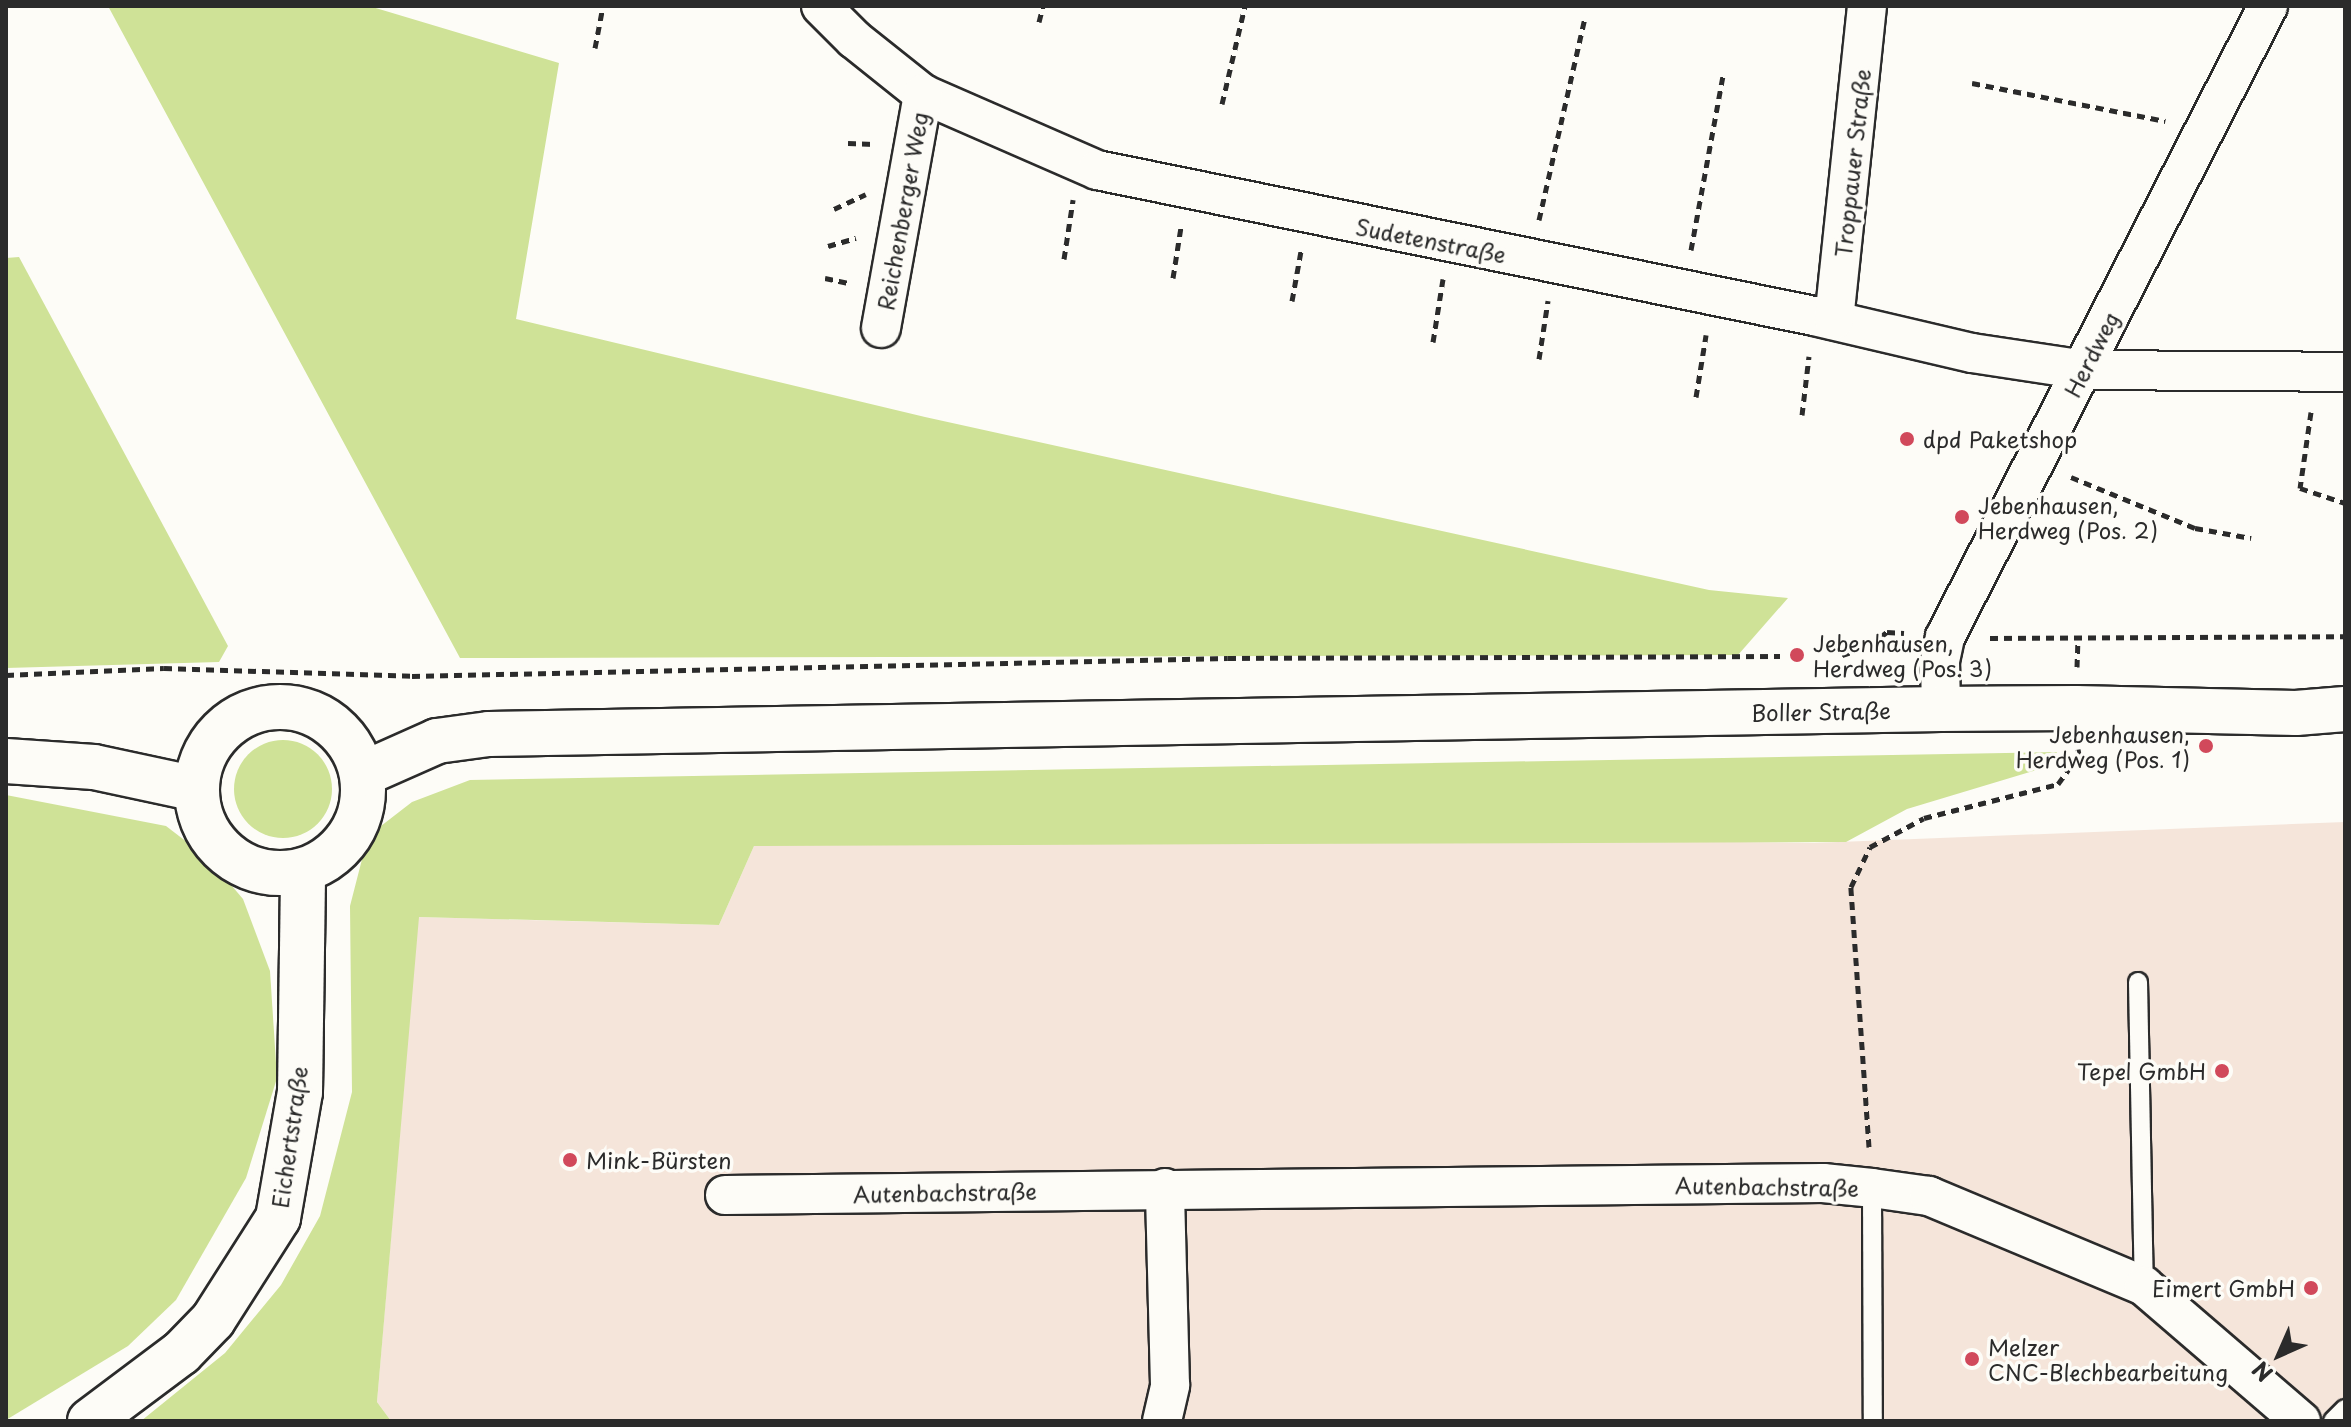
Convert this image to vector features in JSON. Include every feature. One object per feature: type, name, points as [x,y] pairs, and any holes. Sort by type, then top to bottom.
[{"type":"main road","points":[[273,707],[297,708],[320,717],[340,731],[354,751],[363,774],[364,799],[357,823],[344,844],[326,861],[303,871],[265,871],[230,857],[212,838],[201,815],[197,789],[201,765],[211,743],[228,725],[249,713],[273,707]]},
{"type":"main road","name":"Boller Straße","points":[[363,774],[437,741],[489,734],[1941,709],[2076,708],[2296,713],[2345,709]]},
{"type":"main road","points":[[6,761],[94,767],[197,789]]},
{"type":"main road","name":"Eichertstraße","points":[[90,1421],[181,1353],[213,1320],[278,1218],[300,1092],[303,871]]},
{"type":"street","name":"Sudetenstraße","points":[[821,6],[854,39],[923,94],[1097,170],[1824,318],[1972,353],[2084,370],[2331,372]]},
{"type":"street","name":"Troppauer Straße","points":[[1824,318],[1867,6]]},
{"type":"street","name":"Herdweg","points":[[1941,709],[1940,661],[1945,637],[2268,6]]},
{"type":"street","name":"Reichenberger Weg","points":[[881,328],[923,94]]},
{"type":"street","name":"Autenbachstraße","points":[[725,1195],[1823,1183],[1929,1196],[2144,1286],[2301,1421]]},
{"type":"street","points":[[1162,1421],[1170,1385],[1165,1188]]},
{"type":"lane","points":[[2138,982],[2144,1286]]},
{"type":"lane","points":[[1872,1188],[1873,1421]]},
{"type":"lane","points":[[2333,1421],[2345,1409]]},
{"type":"path","points":[[595,48],[603,6]]},
{"type":"path","points":[[1039,22],[1043,6]]},
{"type":"path","points":[[1222,104],[1245,6]]},
{"type":"path","points":[[1539,359],[1542,262],[1585,17]]},
{"type":"path","points":[[1696,397],[1698,294],[1723,76]]},
{"type":"path","points":[[1972,83],[2206,129]]},
{"type":"path","points":[[1064,259],[1078,162]]},
{"type":"path","points":[[1173,278],[1187,190]]},
{"type":"path","points":[[1292,301],[1307,215]]},
{"type":"path","points":[[1433,342],[1449,244]]},
{"type":"path","points":[[1802,415],[1824,318]]},
{"type":"path","points":[[2331,372],[2300,488],[2345,503]]},
{"type":"path","points":[[2035,462],[2195,528],[2251,538]]},
{"type":"path","points":[[1842,655],[1869,646],[1887,632],[1945,637],[2078,640],[2345,636]]},
{"type":"path","points":[[1872,1188],[1851,887],[1870,847],[1924,818],[2058,784],[2079,755],[2076,708],[2078,640]]},
{"type":"path","points":[[6,675],[164,668],[412,676],[1228,658],[1780,656]]},
{"type":"shaded area","points":[[2345,822],[2345,1421],[391,1421],[377,1402],[418,917],[719,925],[754,846],[979,832],[1814,843]]},
{"type":"green space","points":[[108,6],[369,6],[559,63],[516,319],[925,417],[1709,590],[1788,598],[1738,655],[460,658]]},
{"type":"green space","points":[[19,257],[228,646],[219,662],[6,668],[6,258]]},
{"type":"green space","points":[[283,740],[302,744],[318,754],[328,770],[332,789],[328,808],[318,824],[302,834],[283,838],[264,834],[248,824],[238,808],[234,789],[238,770],[248,754],[264,744]]},
{"type":"green space","points":[[2057,752],[2046,767],[1907,809],[1846,842],[754,846],[719,925],[419,917],[377,1402],[391,1421],[141,1421],[225,1353],[281,1285],[320,1216],[352,1092],[350,906],[368,836],[412,802],[470,780]]},
{"type":"green space","points":[[6,795],[166,826],[209,859],[243,899],[270,971],[277,1078],[246,1178],[176,1300],[128,1346],[6,1420]]},
{"type":"place","name":"dpd Paketshop","points":[[1907,439]]},
{"type":"place","name":"Jebenhausen, Herdweg (Pos. 2)","points":[[1962,517]]},
{"type":"place","name":"Jebenhausen, Herdweg (Pos. 3)","points":[[1797,655]]},
{"type":"place","name":"Jebenhausen, Herdweg (Pos. 1)","points":[[2206,746]]},
{"type":"place","name":"Tepel GmbH","points":[[2222,1071]]},
{"type":"place","name":"Mink-Bürsten","points":[[570,1160]]},
{"type":"place","name":"Eimert GmbH","points":[[2311,1288]]},
{"type":"place","name":"Melzer CNC-Blechbearbeitung","points":[[1972,1359]]}]
